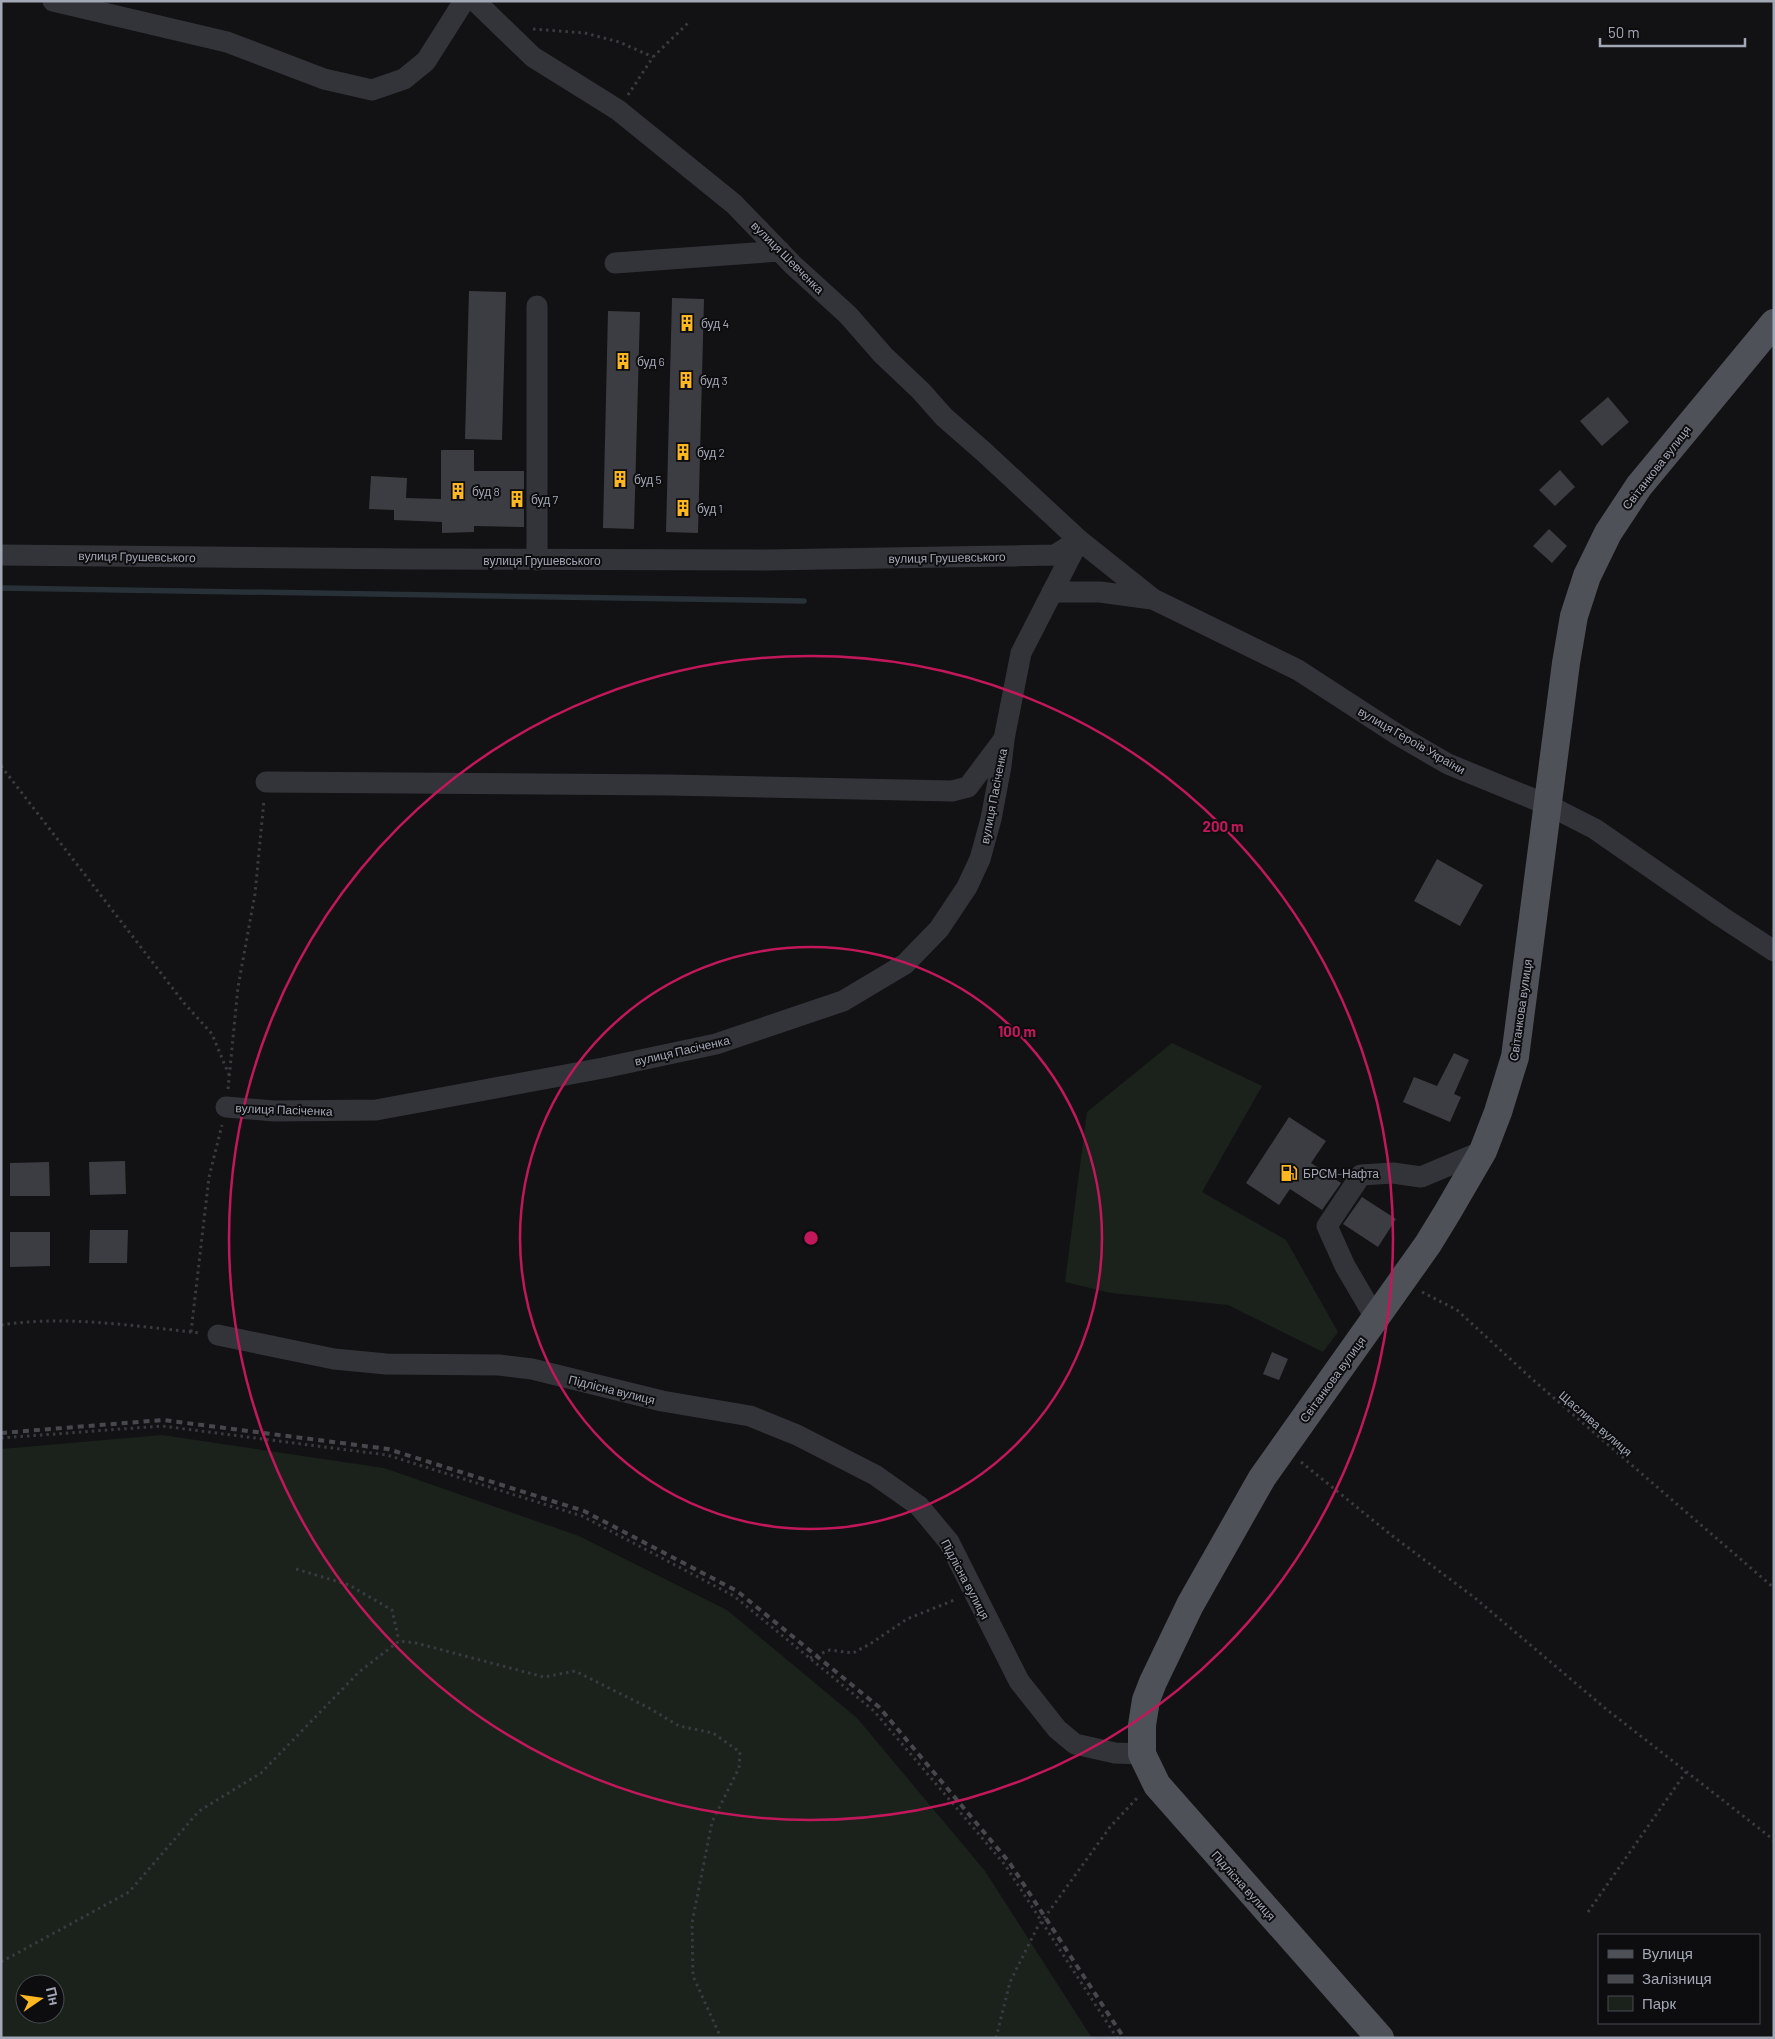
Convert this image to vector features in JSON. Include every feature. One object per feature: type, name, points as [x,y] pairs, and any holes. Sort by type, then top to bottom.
[{"type":"main road","name":"Світанкова вулиця","points":[[1142,1754],[1142,1725],[1146,1700],[1204,1579],[1262,1478],[1428,1244],[1483,1151],[1498,1112],[1515,1057],[1566,663],[1574,616],[1587,576],[1608,533],[1639,486],[1774,322]]},
{"type":"main road","name":"Підлісна вулиця","points":[[1142,1754],[1154,1779],[1182,1815],[1380,2038]]},
{"type":"street","points":[[52,1],[227,42],[324,79],[372,90],[404,79],[426,61],[464,1]]},
{"type":"street","name":"вулиця Шевченка","points":[[475,1],[533,57],[618,110],[734,204],[780,251],[848,315],[883,355],[921,391],[944,418],[984,452],[1079,540]]},
{"type":"street","points":[[615,263],[780,251]]},
{"type":"street","points":[[537,306],[537,560]]},
{"type":"street","name":"вулиця Грушевського","points":[[1,555],[537,560],[767,560],[1055,554],[1079,540]]},
{"type":"street","name":"вулиця Пасіченка","points":[[226,1107],[274,1111],[376,1110],[603,1068],[716,1044],[843,1001],[905,964],[938,929],[967,887],[980,859],[991,819],[1021,653],[1079,540]]},
{"type":"street","name":"вулиця Героїв України","points":[[1079,540],[1153,600],[1298,670],[1398,735],[1448,764],[1548,805],[1595,829],[1774,951]]},
{"type":"street","points":[[1052,592],[1100,592],[1153,600]]},
{"type":"street","name":"вулиця Пасіченка","points":[[266,782],[669,785],[952,791],[968,787],[1004,739]]},
{"type":"street","points":[[1376,1319],[1345,1266],[1327,1226],[1361,1175],[1393,1173],[1421,1177],[1483,1151]]},
{"type":"street","name":"Підлісна вулиця","points":[[218,1335],[334,1359],[386,1364],[499,1366],[532,1369],[662,1401],[750,1416],[797,1435],[874,1475],[919,1506],[949,1542],[1019,1681],[1057,1729],[1075,1744],[1115,1752],[1142,1754]]},
{"type":"path","points":[[618,110],[653,57],[688,23]]},
{"type":"path","points":[[509,34],[523,28],[585,33],[620,42],[653,57]]},
{"type":"path","points":[[1,766],[178,996],[212,1034],[229,1075]]},
{"type":"path","points":[[191,1332],[209,1177],[226,1107],[238,988],[256,894],[266,782]]},
{"type":"path","name":"Щаслива вулиця","points":[[1402,1281],[1457,1310],[1540,1385],[1774,1588]]},
{"type":"path","points":[[1,1325],[22,1322],[79,1321],[218,1335]]},
{"type":"path","points":[[1,1438],[162,1426],[387,1455],[582,1516],[734,1596],[874,1711],[1005,1865],[1117,2038]]},
{"type":"path","points":[[1284,1447],[1390,1534],[1475,1598],[1606,1709],[1774,1840]]},
{"type":"path","points":[[296,1569],[348,1585],[392,1610],[399,1641]]},
{"type":"path","points":[[810,1658],[830,1650],[853,1653],[907,1619],[974,1592]]},
{"type":"path","points":[[1,1962],[129,1892],[199,1811],[260,1773],[359,1672],[399,1641],[416,1643],[544,1677],[575,1671],[649,1708],[679,1726],[713,1733],[740,1752],[739,1768],[712,1822],[692,1923],[694,1976],[721,2038]]},
{"type":"path","points":[[1588,1912],[1686,1772]]},
{"type":"path","points":[[996,2038],[1010,1982],[1029,1942],[1110,1827],[1154,1779]]},
{"type":"green space","points":[[1172,1043],[1262,1086],[1202,1192],[1286,1240],[1338,1332],[1323,1352],[1228,1305],[1111,1293],[1065,1282],[1087,1112]]},
{"type":"green space","points":[[162,1435],[384,1468],[579,1536],[727,1610],[857,1718],[985,1871],[1092,2038],[1,2038],[1,1449]]},
{"type":"building","points":[[469,291],[506,292],[502,440],[465,439]]},
{"type":"building","points":[[672,298],[704,299],[698,533],[666,532]]},
{"type":"building","points":[[608,311],[640,312],[634,529],[603,528]]},
{"type":"building","points":[[1608,397],[1629,422],[1602,446],[1580,421]]},
{"type":"building","points":[[441,450],[474,450],[474,471],[524,471],[524,527],[474,526],[474,532],[442,533],[442,522],[394,520],[394,510],[369,509],[371,476],[407,478],[406,498],[441,499]]},
{"type":"building","points":[[1560,470],[1575,487],[1555,506],[1539,490]]},
{"type":"building","points":[[1549,529],[1567,546],[1552,563],[1533,546]]},
{"type":"building","points":[[1437,859],[1483,885],[1460,926],[1414,901]]},
{"type":"building","points":[[1454,1053],[1469,1060],[1454,1094],[1461,1097],[1450,1122],[1403,1102],[1414,1077],[1437,1086]]},
{"type":"building","name":"БРСМ-Нафта","points":[[1289,1117],[1326,1141],[1311,1163],[1341,1183],[1322,1210],[1290,1189],[1279,1205],[1246,1183]]},
{"type":"building","points":[[125,1161],[126,1194],[90,1195],[89,1162]]},
{"type":"building","points":[[49,1162],[50,1196],[10,1196],[10,1163]]},
{"type":"building","points":[[1362,1197],[1396,1219],[1378,1247],[1343,1224]]},
{"type":"building","points":[[90,1230],[128,1230],[127,1263],[89,1263]]},
{"type":"building","points":[[10,1232],[50,1232],[50,1266],[10,1267]]},
{"type":"building","points":[[1272,1352],[1288,1359],[1279,1380],[1263,1374]]},
{"type":"waterway","points":[[1,588],[804,601]]},
{"type":"railway","points":[[1,1433],[163,1420],[388,1449],[584,1511],[737,1591],[879,1707],[1009,1862],[1124,2038]]},
{"type":"place","name":"буд 4","points":[[687,323]]},
{"type":"place","name":"буд 6","points":[[623,361]]},
{"type":"place","name":"буд 3","points":[[686,380]]},
{"type":"place","name":"буд 2","points":[[683,452]]},
{"type":"place","name":"буд 5","points":[[620,479]]},
{"type":"place","name":"буд 8","points":[[458,491]]},
{"type":"place","name":"буд 7","points":[[517,499]]},
{"type":"place","name":"буд 1","points":[[683,508]]},
{"type":"place","name":"БРСМ-Нафта","points":[[1289,1173]]}]
